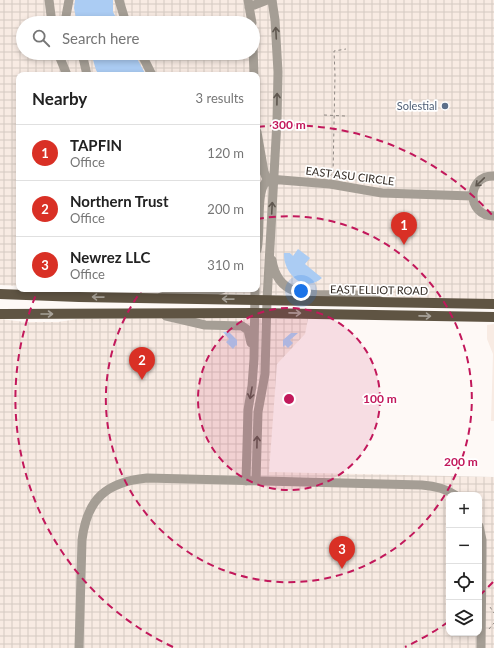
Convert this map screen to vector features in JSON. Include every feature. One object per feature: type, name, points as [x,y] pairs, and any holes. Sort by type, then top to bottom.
[{"type":"main road","name":"EAST ELLIOT ROAD","points":[[0,294],[494,304]]},
{"type":"main road","points":[[0,314],[266,313],[494,317]]},
{"type":"street","points":[[50,0],[51,16]]},
{"type":"street","points":[[66,16],[69,0]]},
{"type":"street","points":[[119,0],[124,16]]},
{"type":"street","points":[[251,16],[249,3],[267,0]]},
{"type":"street","points":[[256,481],[258,412],[265,374],[266,313],[278,72],[275,20],[272,0]]},
{"type":"street","points":[[61,60],[65,72]]},
{"type":"street","points":[[83,60],[85,72]]},
{"type":"street","points":[[147,60],[151,72]]},
{"type":"street","points":[[253,60],[254,72]]},
{"type":"street","points":[[260,150],[264,175],[273,180]]},
{"type":"street","points":[[494,176],[485,177],[480,180],[476,185],[472,196],[473,202],[480,211],[494,216]]},
{"type":"street","points":[[260,216],[261,193],[265,183],[273,180]]},
{"type":"street","name":"EAST ASU CIRCLE","points":[[273,180],[330,184],[382,193],[472,196]]},
{"type":"street","points":[[270,236],[273,266],[277,276],[289,289],[301,294],[365,296],[383,302]]},
{"type":"street","points":[[157,298],[178,292],[213,292]]},
{"type":"street","points":[[252,374],[256,313],[255,292]]},
{"type":"street","points":[[158,314],[205,324],[237,325],[248,330],[251,340],[252,386],[248,410],[246,480]]},
{"type":"street","points":[[79,648],[82,540],[84,523],[90,509],[102,494],[113,486],[131,480],[147,478],[422,485],[438,487],[450,492]]},
{"type":"street","points":[[479,528],[482,540],[481,648]]},
{"type":"path","points":[[329,178],[329,175],[333,174],[334,50],[346,50]]},
{"type":"path","points":[[324,115],[345,116]]},
{"type":"shaded area","points":[[0,0],[494,0],[494,300],[413,298],[366,294],[310,293],[292,295],[224,294],[211,292],[260,292],[260,72],[16,72],[16,286],[0,285]]},
{"type":"shaded area","points":[[0,319],[25,322],[58,322],[78,319],[308,319],[305,334],[277,364],[269,472],[494,477],[494,648],[0,648]]},
{"type":"shaded area","points":[[494,324],[494,421],[491,421],[493,354],[487,339],[487,325]]},
{"type":"water","points":[[75,0],[113,0],[113,12],[115,16],[76,16],[74,8]]},
{"type":"water","points":[[93,60],[138,60],[144,72],[97,72]]},
{"type":"water","points":[[298,249],[310,258],[305,264],[322,278],[308,284],[296,279],[291,274],[287,268],[284,253],[290,253],[293,256]]},
{"type":"water","points":[[223,332],[229,332],[237,340],[237,346],[236,345],[233,349],[226,342],[229,339]]},
{"type":"water","points":[[291,333],[298,333],[290,340],[293,343],[288,348],[285,345],[283,347],[283,340]]},
{"type":"place","name":"Solestial","points":[[445,106]]},
{"type":"place","name":"TAPFIN","points":[[404,245]]},
{"type":"place","name":"Northern Trust","points":[[142,380]]},
{"type":"place","name":"Newrez LLC","points":[[342,569]]}]
